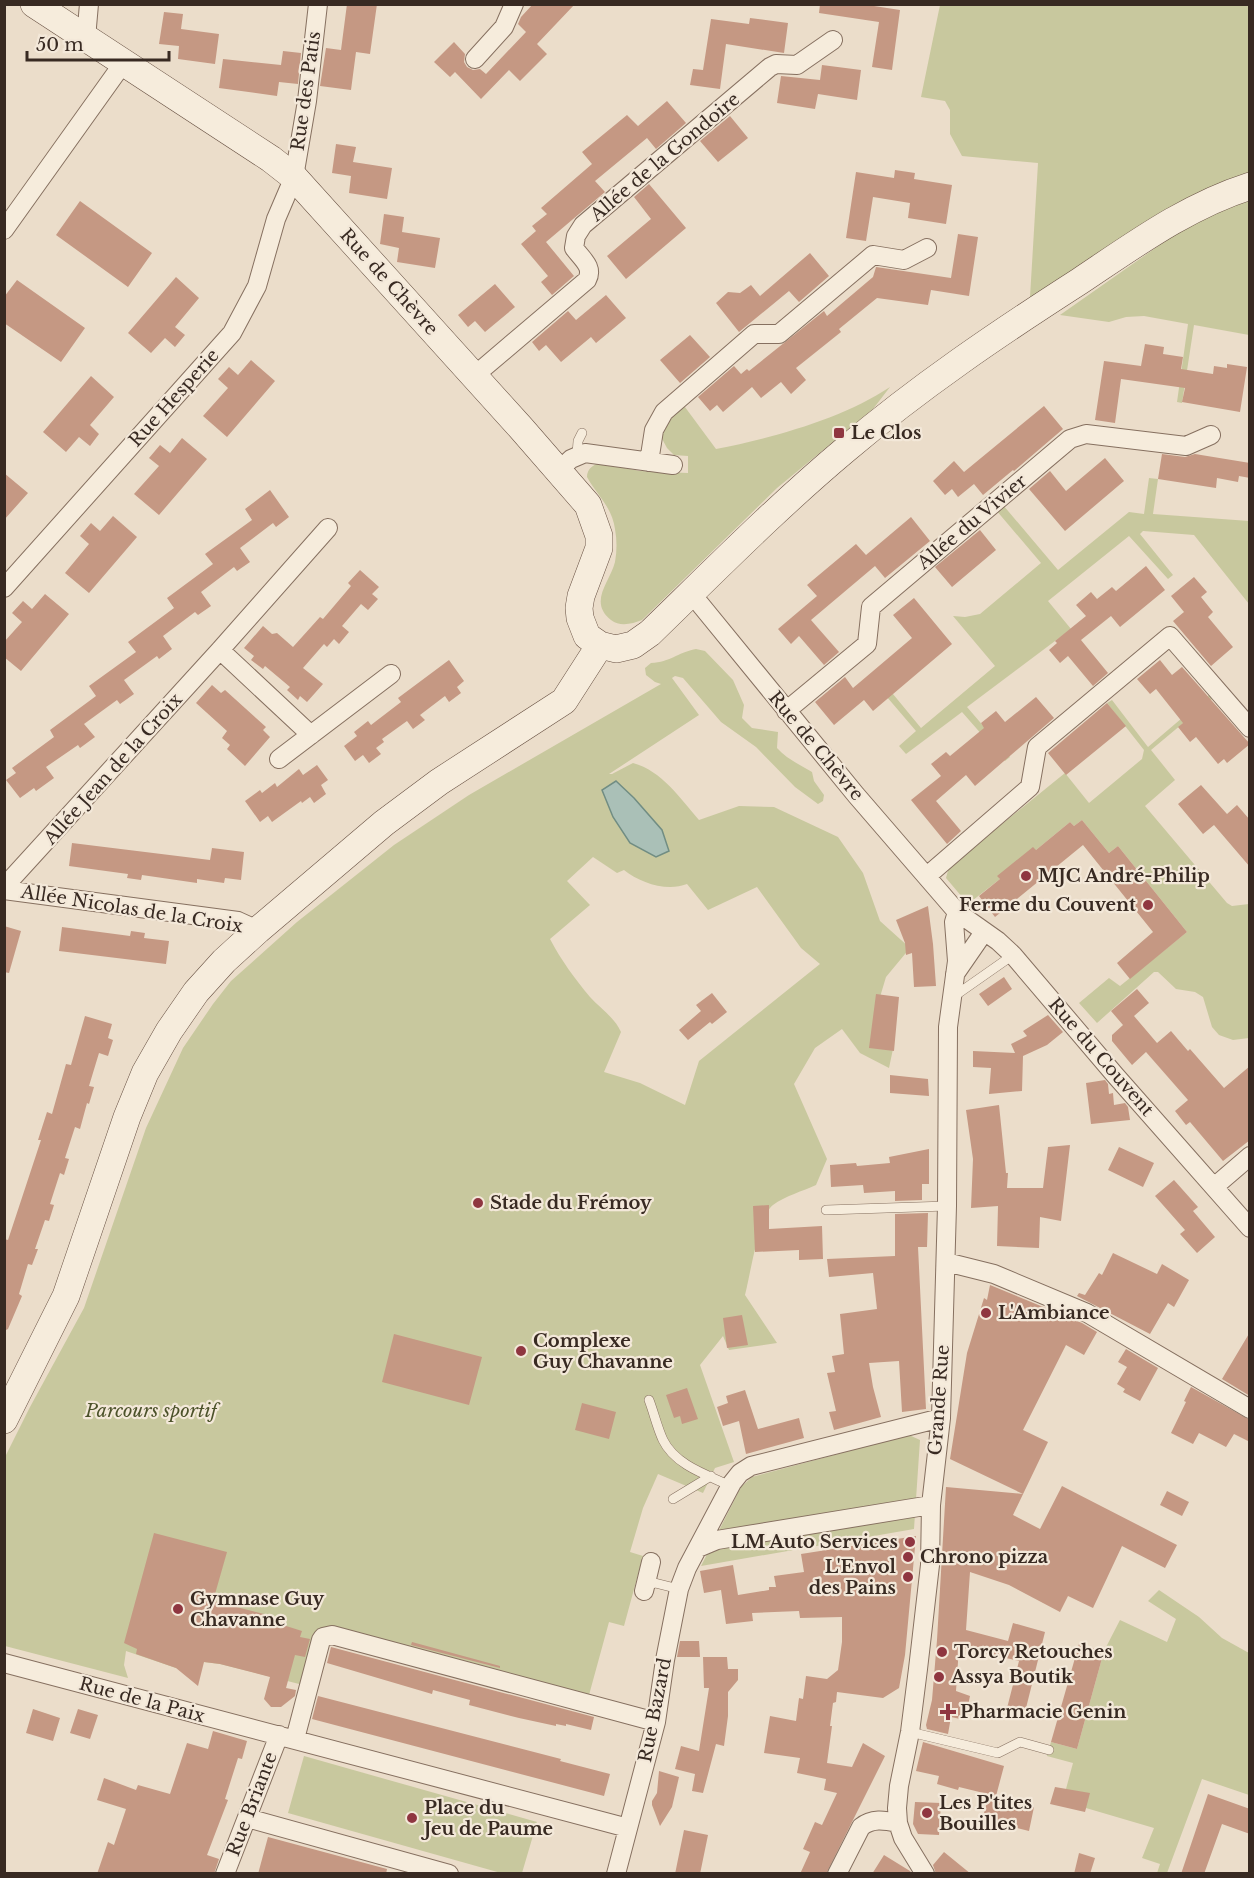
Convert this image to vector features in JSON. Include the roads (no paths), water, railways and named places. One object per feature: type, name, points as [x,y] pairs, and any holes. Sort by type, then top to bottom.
[{"type":"street","name":"Rue de Chèvre","points":[[34,4],[271,159],[294,177],[474,376],[568,463],[597,525],[599,548],[581,596],[579,608],[587,636],[600,645]]},
{"type":"street","points":[[86,38],[89,4]]},
{"type":"street","name":"Rue des Patis","points":[[294,177],[307,101],[318,4]]},
{"type":"street","points":[[475,59],[504,27],[514,4]]},
{"type":"street","name":"Allée de la Gondoire","points":[[474,376],[587,280],[590,267],[574,248],[576,236],[583,225],[770,68],[776,64],[798,65],[833,40]]},
{"type":"street","points":[[4,230],[124,62]]},
{"type":"street","name":"Rue Hesperie","points":[[4,588],[232,333],[257,286],[276,219],[294,177]]},
{"type":"street","points":[[7,1409],[66,1296],[127,1117],[145,1073],[169,1031],[196,992],[224,961],[356,846],[414,800],[564,701],[600,645],[616,649],[633,645],[650,633],[813,478],[922,388],[1020,320],[1167,224],[1198,206],[1250,186]]},
{"type":"street","points":[[649,462],[654,430],[664,412],[754,334],[779,334],[873,255],[904,260],[927,248]]},
{"type":"street","name":"Allée du Vivier","points":[[786,711],[867,644],[871,607],[1070,439],[1086,434],[1186,446],[1211,435]]},
{"type":"street","points":[[568,463],[585,453],[673,465]]},
{"type":"street","name":"Allée Jean de la Croix","points":[[4,889],[327,528]]},
{"type":"street","name":"Rue de Chèvre","points":[[691,593],[856,795],[945,897]]},
{"type":"street","points":[[927,876],[1030,787],[1037,747],[1170,636],[1250,728]]},
{"type":"street","points":[[220,650],[311,735]]},
{"type":"street","points":[[279,759],[391,674]]},
{"type":"street","name":"Allée Nicolas de la Croix","points":[[4,889],[238,921],[258,930]]},
{"type":"street","name":"Rue du Couvent","points":[[945,897],[957,912],[1013,955],[1250,1228]]},
{"type":"street","name":"Grande Rue","points":[[898,1823],[899,1786],[910,1732],[930,1565],[931,1505],[941,1418],[946,1262],[948,1027],[957,961],[954,922],[957,912]]},
{"type":"street","name":"Grande Rue","points":[[954,975],[984,932]]},
{"type":"street","points":[[1214,1187],[1250,1156]]},
{"type":"street","points":[[946,1262],[994,1274],[1087,1313],[1250,1409]]},
{"type":"street","name":"Rue Bazard","points":[[614,1863],[628,1828],[656,1722],[679,1589],[687,1568],[740,1473],[751,1466],[941,1418]]},
{"type":"street","points":[[698,1548],[717,1540],[931,1505]]},
{"type":"street","points":[[644,1591],[651,1562]]},
{"type":"street","name":"Rue Briante","points":[[225,1874],[247,1818],[287,1737],[323,1637],[332,1635],[656,1722]]},
{"type":"street","name":"Rue de la Paix","points":[[4,1663],[287,1737]]},
{"type":"street","points":[[287,1737],[628,1828]]},
{"type":"street","points":[[247,1818],[449,1874]]},
{"type":"street","points":[[837,1874],[861,1827],[867,1821],[877,1820],[898,1823],[911,1852],[925,1874]]},
{"type":"lane","points":[[568,463],[582,433]]},
{"type":"lane","points":[[951,998],[1013,955]]},
{"type":"lane","points":[[826,1209],[947,1206]]},
{"type":"lane","points":[[649,1400],[664,1440],[672,1453],[683,1462],[731,1486]]},
{"type":"lane","points":[[673,1499],[711,1476]]},
{"type":"lane","points":[[644,1591],[649,1585],[655,1583],[679,1589]]},
{"type":"lane","points":[[910,1732],[998,1753],[1020,1742],[1049,1750]]},
{"type":"place","name":"Le Clos","points":[[839,433]]},
{"type":"place","name":"MJC André-Philip","points":[[1026,876]]},
{"type":"place","name":"Ferme du Couvent","points":[[1148,905]]},
{"type":"place","name":"Stade du Frémoy","points":[[478,1203]]},
{"type":"place","name":"L'Ambiance","points":[[986,1313]]},
{"type":"place","name":"Complexe Guy Chavanne","points":[[521,1351]]},
{"type":"place","name":"LM Auto Services","points":[[910,1542]]},
{"type":"place","name":"Chrono pizza","points":[[908,1557]]},
{"type":"place","name":"L'Envol des Pains","points":[[908,1577]]},
{"type":"place","name":"Gymnase Guy Chavanne","points":[[178,1609]]},
{"type":"place","name":"Torcy Retouches","points":[[942,1652]]},
{"type":"place","name":"Assya Boutik","points":[[939,1677]]},
{"type":"place","name":"Pharmacie Genin","points":[[948,1712]]},
{"type":"place","name":"Les P'tites Bouilles","points":[[927,1813]]},
{"type":"place","name":"Place du Jeu de Paume","points":[[412,1818]]},
{"type":"park label","name":"Parcours sportif","points":[[151,1411]]}]
